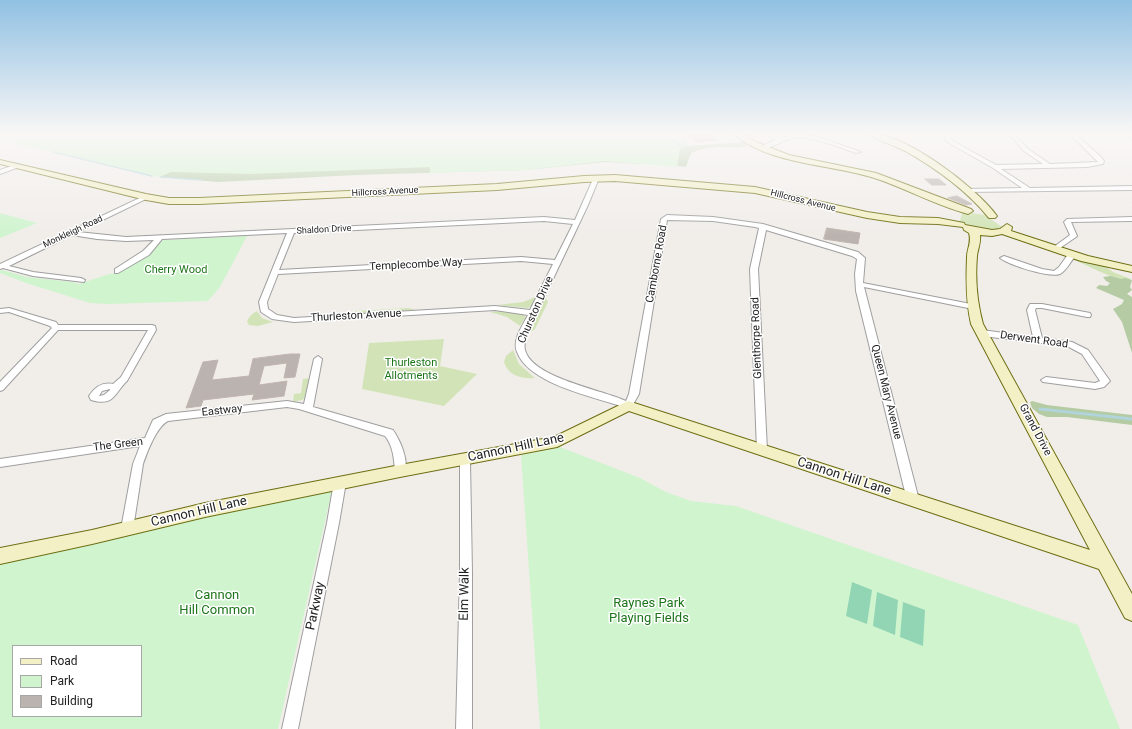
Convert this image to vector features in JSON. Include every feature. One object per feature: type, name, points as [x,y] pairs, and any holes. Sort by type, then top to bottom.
[{"type":"street","points":[[0,172],[14,167]]},
{"type":"street","name":"Hillcross Avenue","points":[[21,167],[146,197],[169,201],[510,186],[596,178],[633,179],[749,189],[770,192],[867,216],[900,220],[938,221],[958,219]]},
{"type":"street","points":[[835,167],[870,174],[933,199],[992,216]]},
{"type":"street","points":[[936,167],[948,175],[979,203],[986,207],[1004,229],[1072,255],[1132,269]]},
{"type":"street","points":[[995,167],[1030,190]]},
{"type":"street","name":"Churston Drive","points":[[596,178],[577,222],[519,343],[521,353],[533,368],[564,383],[628,406]]},
{"type":"street","points":[[967,191],[1132,188]]},
{"type":"street","name":"Monkleigh Road","points":[[1,266],[146,197]]},
{"type":"street","points":[[933,199],[974,232],[976,241],[987,234],[1004,229]]},
{"type":"street","points":[[958,219],[959,212],[971,211],[980,208],[979,203]]},
{"type":"street","name":"Camborne Road","points":[[628,406],[634,394],[665,218],[671,216],[713,219],[763,226],[855,254]]},
{"type":"street","name":"Shaldon Drive","points":[[72,233],[107,238],[160,237],[544,219],[577,222]]},
{"type":"street","points":[[1122,219],[1132,226]]},
{"type":"street","points":[[1055,249],[1074,236],[1067,222],[1068,220],[1132,219]]},
{"type":"street","name":"Glenthorpe Road","points":[[762,450],[754,269],[763,226]]},
{"type":"street","points":[[971,230],[987,234]]},
{"type":"street","name":"Thurleston Avenue","points":[[291,232],[263,305],[264,310],[269,314],[283,319],[495,308],[533,313]]},
{"type":"street","points":[[118,271],[146,253],[160,237]]},
{"type":"street","name":"Grand Drive","points":[[976,241],[972,259],[972,307],[977,324],[1132,612]]},
{"type":"street","name":"Queen Mary Avenue","points":[[855,254],[861,258],[859,284],[913,500]]},
{"type":"street","points":[[1004,258],[1043,271],[1055,273],[1058,272],[1072,255]]},
{"type":"street","name":"Templecombe Way","points":[[275,272],[521,259],[557,262]]},
{"type":"street","points":[[1,266],[33,274],[81,280]]},
{"type":"street","points":[[859,284],[972,307]]},
{"type":"street","points":[[1038,339],[1031,310],[1033,306],[1042,306],[1087,315]]},
{"type":"street","points":[[0,311],[9,310],[53,324],[56,328]]},
{"type":"street","points":[[0,388],[56,328],[152,328],[124,379],[115,387]]},
{"type":"street","name":"Derwent Road","points":[[982,332],[1062,342],[1081,349],[1105,381],[1101,385],[1095,386],[1046,380]]},
{"type":"street","points":[[308,408],[318,359]]},
{"type":"street","name":"Eastway","points":[[148,441],[159,421],[166,418],[287,404],[308,408],[389,434],[394,441],[398,453],[400,470]]},
{"type":"street","name":"Cannon Hill Lane","points":[[0,556],[127,529],[205,510],[340,482],[400,470],[465,460],[562,440],[628,406],[1105,564]]},
{"type":"street","name":"The Green","points":[[0,463],[148,441]]},
{"type":"street","name":"The Green","points":[[127,529],[138,464],[148,441]]},
{"type":"street","name":"Elm Walk","points":[[464,729],[466,573],[465,460]]},
{"type":"street","name":"Parkway","points":[[290,729],[333,524],[340,482]]},
{"type":"green space","points":[[116,167],[429,167],[251,174],[171,172],[159,177]]},
{"type":"green space","points":[[182,167],[555,167],[526,170],[356,175],[218,182],[159,177]]},
{"type":"green space","points":[[430,167],[551,167],[525,170],[430,173]]},
{"type":"green space","points":[[966,212],[985,215],[1002,227],[986,231],[968,227],[960,221],[962,213]]},
{"type":"green space","points":[[0,213],[37,223],[0,238]]},
{"type":"green space","name":"Cherry Wood","points":[[247,236],[220,287],[208,301],[108,304],[90,303],[26,283],[0,273],[2,270],[27,277],[79,284],[109,274],[119,273],[163,240]]},
{"type":"green space","points":[[1075,258],[1105,266],[1113,272],[1131,279],[1125,280],[1102,273],[1074,260]]},
{"type":"green space","points":[[1111,276],[1132,280],[1130,287],[1132,290],[1127,294],[1132,297],[1132,353],[1122,322],[1113,309],[1122,304],[1124,300],[1096,288],[1099,285],[1107,286],[1110,283],[1103,277]]},
{"type":"green space","points":[[545,296],[548,302],[535,329],[527,335]]},
{"type":"green space","points":[[536,297],[531,307],[527,308],[497,305],[523,302]]},
{"type":"green space","points":[[409,308],[416,310],[349,314],[357,311]]},
{"type":"green space","points":[[257,311],[262,318],[273,322],[258,326],[249,325],[247,322],[249,318]]},
{"type":"green space","points":[[502,311],[522,314],[526,317],[520,326],[507,317],[490,312]]},
{"type":"green space","name":"Thurleston Allotments","points":[[444,339],[440,366],[477,374],[444,406],[362,389],[369,343]]},
{"type":"green space","points":[[513,350],[519,364],[535,378],[516,376],[509,371],[504,362],[506,356]]},
{"type":"green space","points":[[310,378],[305,398],[293,402],[294,394],[301,393],[303,379]]},
{"type":"green space","points":[[1032,401],[1047,405],[1132,415],[1132,425],[1067,417],[1047,417],[1039,414],[1032,408],[1030,402]]},
{"type":"green space","name":"Raynes Park Playing Fields","points":[[560,447],[640,478],[666,492],[691,501],[736,506],[1078,625],[1120,729],[540,729],[521,455]]},
{"type":"green space","name":"Cannon Hill Common","points":[[332,490],[278,729],[0,729],[0,562]]},
{"type":"green space","points":[[852,582],[872,590],[867,624],[846,616]]},
{"type":"green space","points":[[877,592],[898,600],[895,635],[873,626]]},
{"type":"green space","points":[[903,602],[925,610],[923,646],[900,637]]},
{"type":"building","points":[[925,179],[939,179],[946,185],[932,185]]},
{"type":"building","points":[[957,196],[972,204],[966,205],[948,198]]},
{"type":"building","points":[[827,228],[860,233],[858,244],[824,239]]},
{"type":"building","points":[[300,354],[295,377],[284,378],[287,363],[264,366],[259,385],[287,381],[284,396],[252,400],[254,394],[203,400],[201,406],[186,408],[203,362],[218,360],[212,380],[249,376],[253,359]]},
{"type":"waterway","points":[[115,167],[152,176]]},
{"type":"waterway","points":[[161,177],[202,180]]},
{"type":"waterway","points":[[1040,409],[1132,419]]}]
